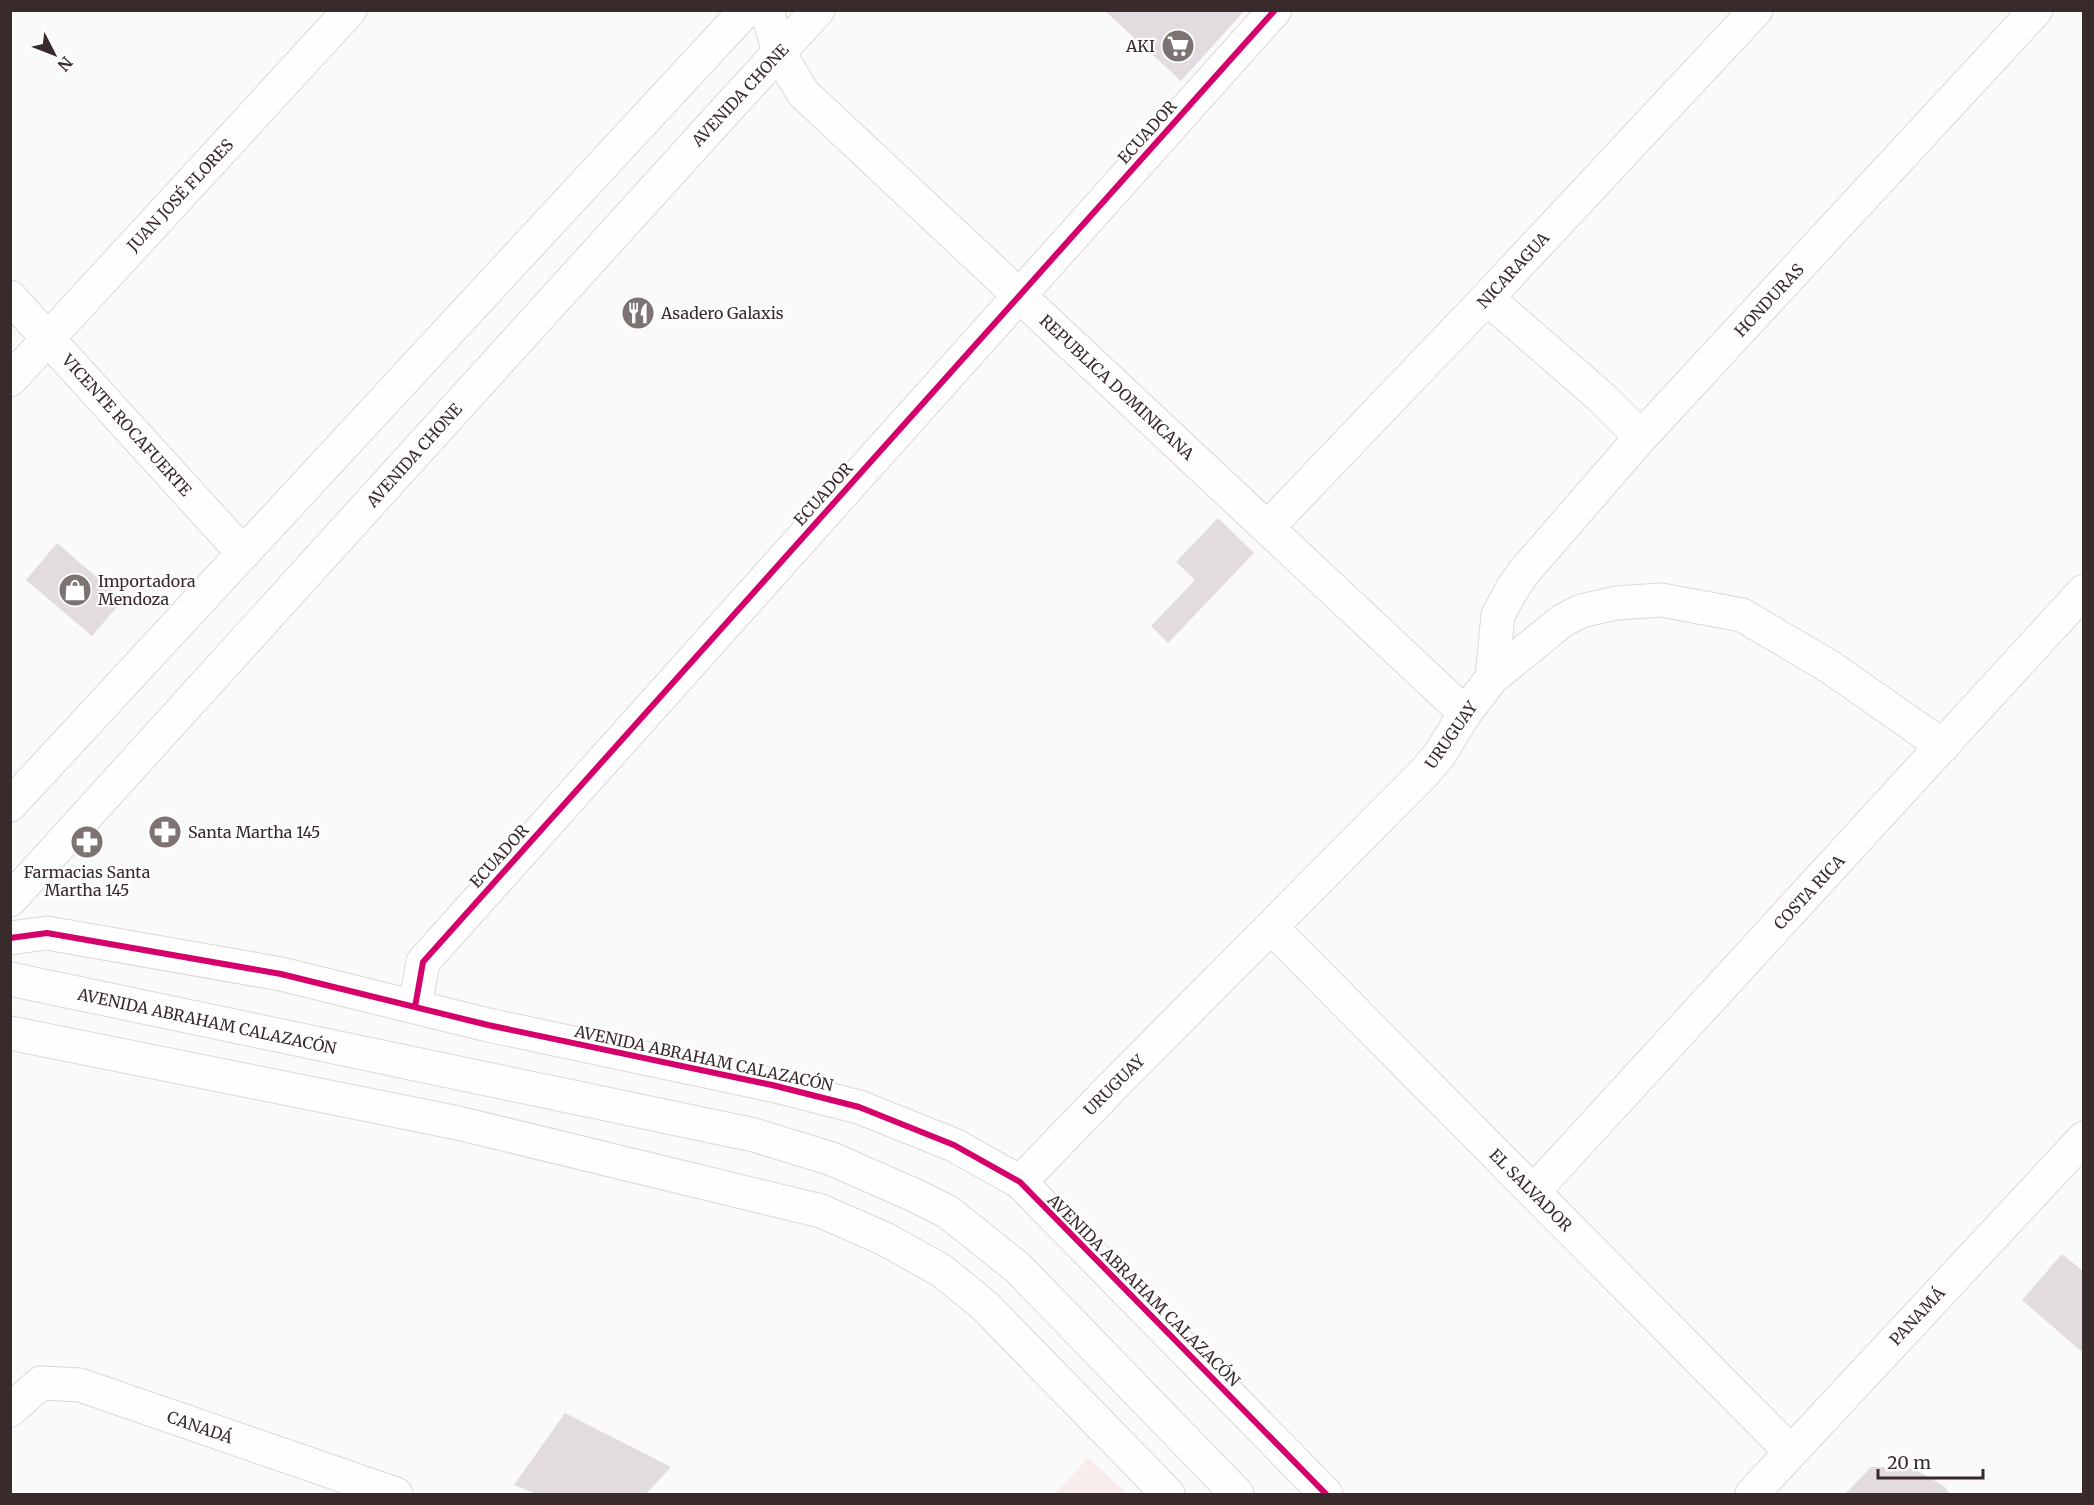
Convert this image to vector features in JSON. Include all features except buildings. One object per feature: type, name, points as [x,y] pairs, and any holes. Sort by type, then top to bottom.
[{"type":"street","name":"JUAN JOSÉ FLORES","points":[[10,380],[350,10]]},
{"type":"street","points":[[10,805],[746,10]]},
{"type":"street","name":"REPUBLICA DOMINICANA","points":[[767,10],[778,53],[803,93],[1465,713]]},
{"type":"street","name":"AVENIDA CHONE","points":[[10,900],[818,10]]},
{"type":"street","name":"ECUADOR","points":[[415,1007],[423,962],[1275,10]]},
{"type":"street","name":"NICARAGUA","points":[[1268,527],[1488,298],[1756,10]]},
{"type":"street","name":"HONDURAS","points":[[1492,678],[1498,615],[1510,591],[1523,573],[1641,437],[2036,10]]},
{"type":"street","name":"VICENTE ROCAFUERTE","points":[[10,297],[243,554]]},
{"type":"street","points":[[1488,298],[1601,397],[1641,437]]},
{"type":"street","name":"COSTA RICA","points":[[1533,1192],[2084,591]]},
{"type":"street","name":"URUGUAY","points":[[1020,1182],[1423,774],[1440,754],[1465,713],[1492,678],[1562,621],[1581,611],[1616,603],[1661,600],[1742,615],[1830,667],[1943,746]]},
{"type":"street","name":"EL SALVADOR","points":[[1272,928],[1790,1451]]},
{"type":"street","name":"AVENIDA ABRAHAM CALAZACÓN","points":[[10,938],[47,933],[281,974],[488,1025],[772,1085],[859,1107],[954,1145],[1020,1182],[1326,1494]]},
{"type":"street","name":"AVENIDA ABRAHAM CALAZACÓN","points":[[10,979],[754,1135],[832,1160],[948,1212],[1018,1268],[1237,1494]]},
{"type":"street","points":[[10,1033],[458,1123],[821,1211],[885,1239],[942,1271],[985,1306],[1168,1494]]},
{"type":"street","name":"PANAMÁ","points":[[1752,1494],[2084,1138]]},
{"type":"street","name":"CANADÁ","points":[[10,1410],[41,1383],[80,1385],[391,1494]]},
{"type":"shaded area","points":[[1088,1458],[1127,1494],[1055,1494]]},
{"type":"cycle path","points":[[415,1007],[423,962],[1275,10]]},
{"type":"cycle path","points":[[10,938],[47,933],[281,974],[488,1025],[772,1085],[859,1107],[954,1145],[1020,1182],[1326,1494]]},
{"type":"place","name":"AKI","points":[[1178,46]]},
{"type":"place","name":"Asadero Galaxis","points":[[638,313]]},
{"type":"place","name":"Importadora Mendoza","points":[[75,590]]},
{"type":"place","name":"Santa Martha 145","points":[[165,832]]},
{"type":"place","name":"Farmacias Santa Martha 145","points":[[87,842]]}]
